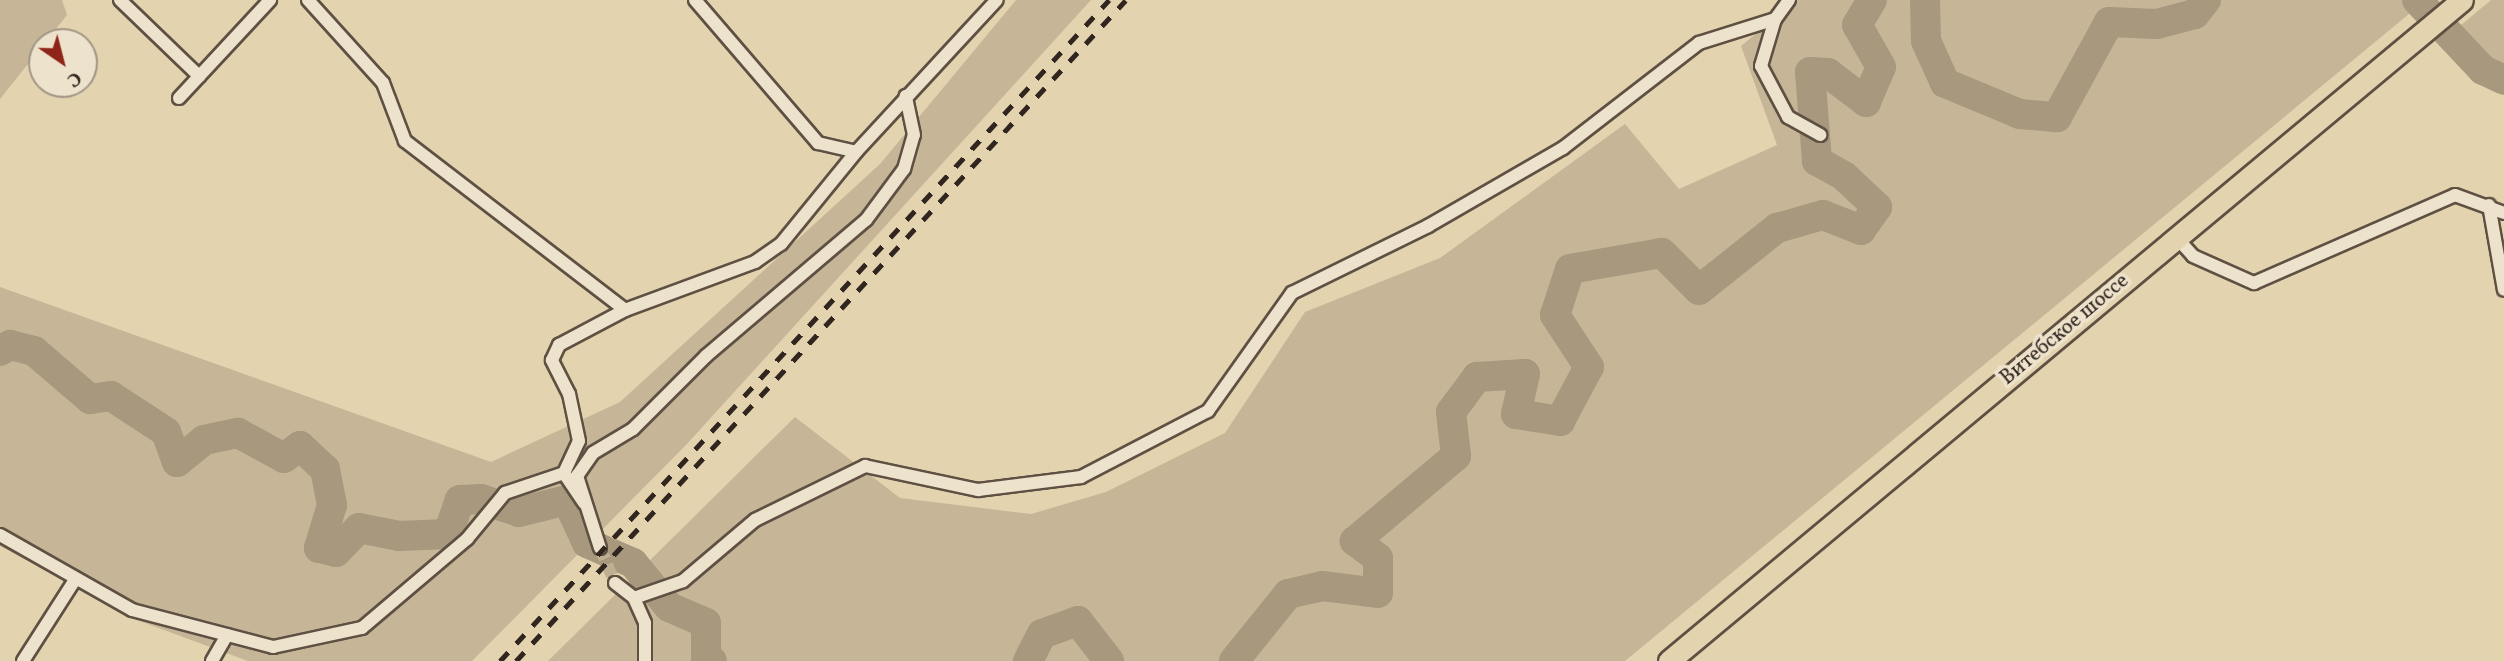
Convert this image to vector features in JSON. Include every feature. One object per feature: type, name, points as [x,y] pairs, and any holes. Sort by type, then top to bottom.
[{"type":"main road","name":"Витебское шоссе","points":[[1669,661],[2462,0]]},
{"type":"street","points":[[120,0],[200,76]]},
{"type":"street","points":[[179,98],[270,0]]},
{"type":"street","points":[[308,0],[383,83],[405,141],[625,310]]},
{"type":"street","points":[[695,0],[818,143],[856,152]]},
{"type":"street","points":[[586,505],[569,490],[564,473],[579,441],[578,428],[552,360],[559,345],[625,310],[755,262],[781,244],[856,152],[997,0]]},
{"type":"street","points":[[1789,0],[1775,19],[1761,66],[1788,117],[1821,135]]},
{"type":"street","points":[[634,598],[683,581],[755,520],[865,466],[978,490],[1081,477],[1208,411],[1292,293],[1428,226],[1563,148],[1699,43],[1775,19]]},
{"type":"street","points":[[600,548],[577,476],[593,453],[633,429],[706,356],[866,220],[904,169],[914,135],[906,96]]},
{"type":"street","points":[[2176,237],[2193,256],[2254,283],[2455,195],[2489,205],[2504,213]]},
{"type":"street","points":[[2489,205],[2504,290]]},
{"type":"street","points":[[0,535],[132,610],[273,647],[362,628],[467,539],[505,493],[564,473]]},
{"type":"street","points":[[23,661],[76,578]]},
{"type":"street","points":[[615,583],[634,598],[645,623],[645,661]]},
{"type":"street","points":[[212,661],[227,635]]},
{"type":"shaded area","points":[[0,0],[62,0],[67,15],[57,28],[28,28],[28,64],[0,99]]},
{"type":"shaded area","points":[[1016,0],[1091,0],[686,445],[472,661],[248,661],[137,620],[0,546],[0,287],[491,462],[620,402],[880,164]]},
{"type":"shaded area","points":[[1797,0],[2426,0],[1625,661],[548,661],[795,417],[900,498],[1031,514],[1106,492],[1225,433],[1305,312],[1440,258],[1625,124],[1679,189],[1777,145],[1741,46]]},
{"type":"shaded area","points":[[2491,0],[2504,0],[2504,74],[2454,31]]},
{"type":"waterway","points":[[1234,661],[1288,594],[1322,586],[1378,593],[1378,558],[1355,541],[1456,456],[1451,412],[1477,377],[1525,374],[1516,414],[1560,421],[1589,367],[1555,315],[1570,269],[1662,253],[1699,290],[1777,228],[1823,215],[1861,230],[1877,207],[1844,176],[1817,161],[1810,72],[1828,73],[1866,102],[1881,67],[1857,25],[1872,0]]},
{"type":"waterway","points":[[1925,0],[1926,41],[1945,83],[2020,114],[2057,117],[2109,22],[2157,24],[2195,14],[2206,0]]},
{"type":"waterway","points":[[2417,0],[2483,70],[2504,80]]},
{"type":"waterway","points":[[0,351],[10,345],[34,351],[90,399],[111,396],[166,432],[177,462],[204,440],[238,433],[284,458],[300,446],[325,469],[332,505],[319,548],[336,552],[359,528],[399,536],[448,534],[460,500],[481,499],[519,512],[567,500],[587,543],[633,563],[669,607],[706,623],[706,657],[712,661]]},
{"type":"waterway","points":[[1028,661],[1042,634],[1078,621],[1109,661]]},
{"type":"tunnel","points":[[600,548],[615,583]]},
{"type":"railway","points":[[500,661],[1109,0]]},
{"type":"railway","points":[[516,661],[1126,0]]}]
